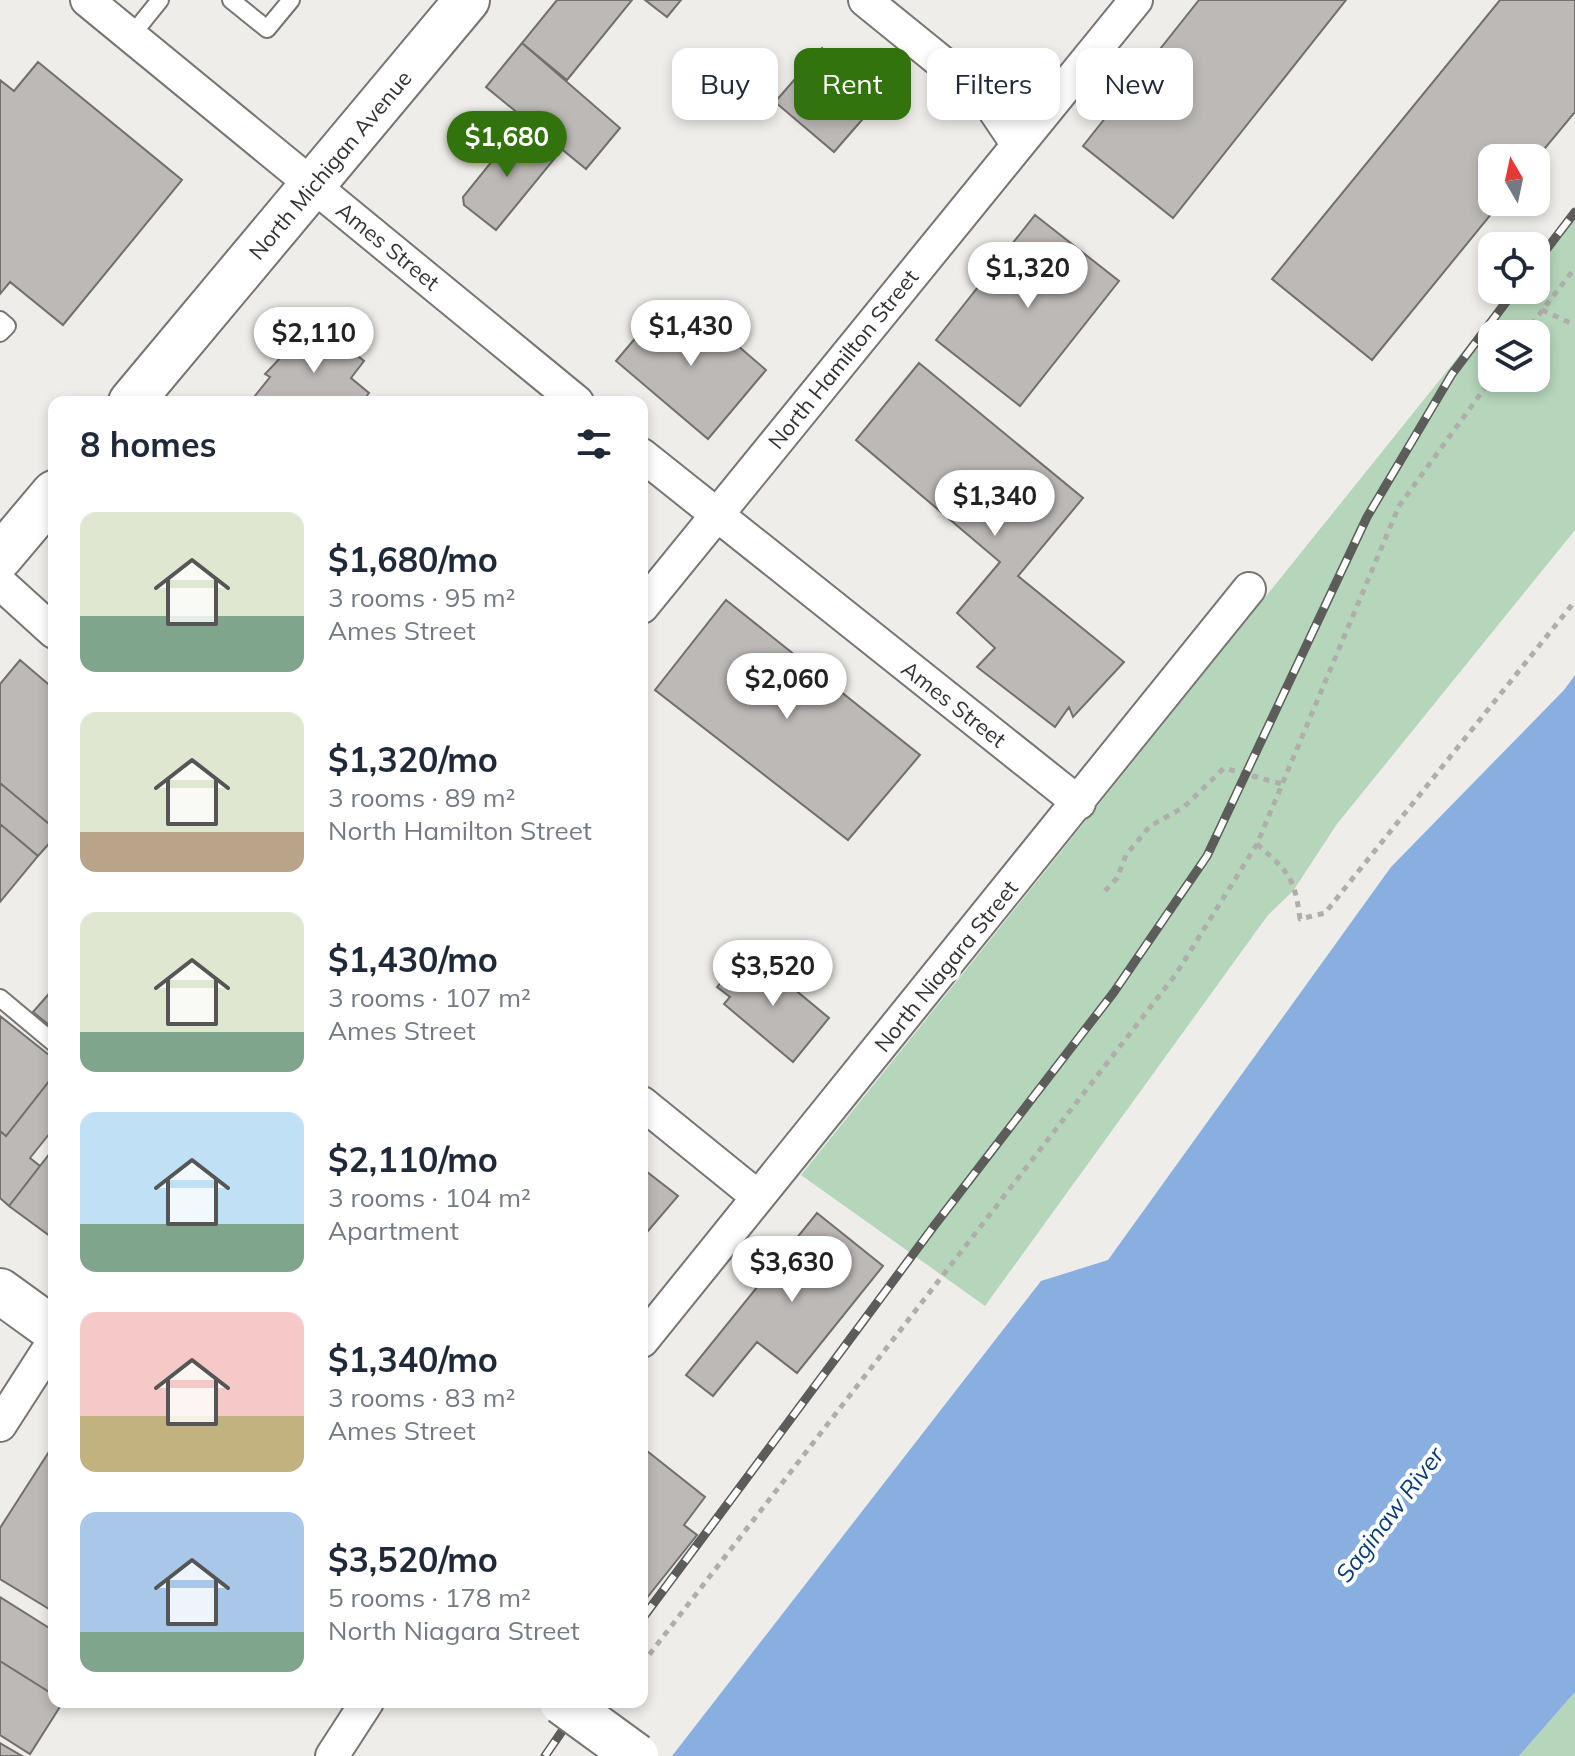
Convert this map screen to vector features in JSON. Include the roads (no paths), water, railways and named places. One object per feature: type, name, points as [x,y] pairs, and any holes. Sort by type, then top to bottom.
[{"type":"main road","name":"North Michigan Avenue","points":[[136,396],[466,0]]},
{"type":"main road","points":[[0,557],[48,500]]},
{"type":"main road","points":[[0,1291],[48,1326]]},
{"type":"main road","points":[[570,1708],[636,1756]]},
{"type":"street","name":"Ames Street","points":[[87,0],[570,396]]},
{"type":"street","points":[[865,0],[987,99],[1018,145]]},
{"type":"street","name":"North Hamilton Street","points":[[648,599],[1136,0]]},
{"type":"street","name":"Ames Street","points":[[648,460],[1079,803]]},
{"type":"street","points":[[0,583],[48,627]]},
{"type":"street","name":"North Niagara Street","points":[[648,1334],[1249,589]]},
{"type":"street","points":[[648,1108],[758,1197]]},
{"type":"street","points":[[0,1425],[48,1350]]},
{"type":"street","points":[[332,1756],[363,1708]]},
{"type":"lane","points":[[131,36],[160,0]]},
{"type":"lane","points":[[231,0],[267,29],[291,0]]},
{"type":"lane","points":[[0,320],[7,326],[0,333]]},
{"type":"lane","points":[[0,998],[48,1038]]},
{"type":"water","name":"Saginaw River","points":[[1575,675],[1575,1692],[1519,1756],[672,1756],[1041,1281],[1108,1260],[1391,867],[1564,690]]},
{"type":"railway","points":[[1550,245],[1575,212]]},
{"type":"railway","points":[[648,1611],[934,1226],[1114,992],[1207,856],[1367,517],[1452,374],[1504,304]]},
{"type":"railway","points":[[545,1756],[578,1708]]}]
